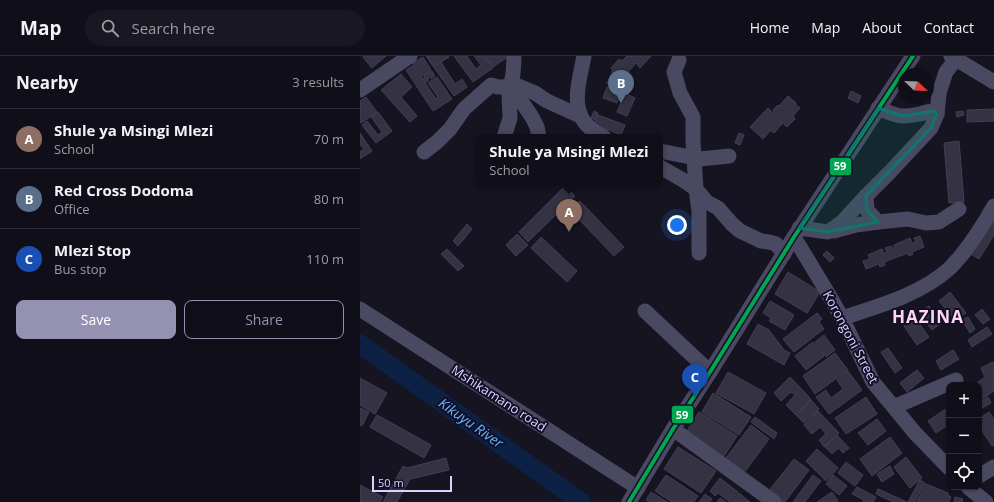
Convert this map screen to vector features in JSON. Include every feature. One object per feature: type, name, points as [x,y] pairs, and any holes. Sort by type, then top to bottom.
[{"type":"street","points":[[360,90],[410,56]]},
{"type":"street","points":[[584,56],[577,95],[580,116],[586,125],[599,134]]},
{"type":"street","points":[[629,502],[673,429],[797,232],[913,56]]},
{"type":"street","points":[[828,232],[842,222],[931,128],[937,114],[939,93],[946,72],[954,57],[994,82]]},
{"type":"street","points":[[505,134],[510,118],[509,93],[513,74],[514,58]]},
{"type":"street","points":[[679,60],[674,72],[680,93],[693,117],[693,141],[699,211],[700,253]]},
{"type":"street","points":[[424,152],[450,129],[464,110],[491,85],[498,87],[518,86],[580,116]]},
{"type":"street","points":[[511,86],[532,117],[538,134]]},
{"type":"street","points":[[878,108],[903,116],[929,111],[934,111],[937,114]]},
{"type":"street","points":[[663,152],[694,158],[729,156]]},
{"type":"street","points":[[663,169],[696,189],[707,202],[718,208],[740,231],[761,241],[776,244],[784,254]]},
{"type":"street","points":[[866,196],[867,210],[878,222]]},
{"type":"street","points":[[842,318],[894,301],[929,284],[950,268],[969,246],[994,206]]},
{"type":"street","points":[[797,232],[828,232],[856,225],[908,219],[926,224],[939,222],[960,209]]},
{"type":"street","name":"Korongoni Street","points":[[797,232],[842,318],[873,382],[915,433],[946,465]]},
{"type":"street","name":"Mshikamano road","points":[[360,309],[638,488]]},
{"type":"street","points":[[645,310],[710,372]]},
{"type":"street","points":[[894,407],[956,380]]},
{"type":"street","points":[[673,429],[774,502]]},
{"type":"street","points":[[982,474],[994,467]]},
{"type":"highlighted area","points":[[878,108],[903,116],[934,111],[937,114],[931,128],[866,196],[867,210],[878,222],[828,232],[799,228]]},
{"type":"building","points":[[386,56],[372,68],[363,57]]},
{"type":"building","points":[[426,56],[448,56],[449,57],[441,62],[455,84],[462,79],[467,87],[454,96]]},
{"type":"building","points":[[430,56],[449,56],[434,67],[428,58]]},
{"type":"building","points":[[454,56],[467,56],[476,69],[481,65],[474,56],[484,56],[493,68],[473,82]]},
{"type":"building","points":[[485,56],[509,56],[493,67]]},
{"type":"building","points":[[627,56],[651,56],[640,68],[636,63],[620,81],[611,72],[613,70],[611,68],[619,59],[622,61]]},
{"type":"building","points":[[423,57],[431,70],[421,77],[423,79],[425,78],[424,76],[432,71],[435,76],[431,79],[430,77],[427,78],[429,80],[425,83],[436,99],[438,97],[428,83],[437,77],[452,99],[433,111],[406,70],[414,65],[413,63]]},
{"type":"building","points":[[401,74],[412,87],[401,97],[417,116],[410,122],[381,90]]},
{"type":"building","points":[[612,76],[616,80],[610,86],[606,83]]},
{"type":"building","points":[[607,87],[621,92],[619,97],[621,98],[620,101],[618,100],[617,103],[603,98]]},
{"type":"building","points":[[851,91],[861,96],[858,103],[848,98]]},
{"type":"building","points":[[625,93],[635,98],[627,116],[617,112]]},
{"type":"building","points":[[788,96],[800,108],[793,116],[795,119],[787,127],[780,121],[782,124],[774,133],[771,130],[763,139],[750,127],[768,108],[773,113],[773,110]]},
{"type":"building","points":[[366,97],[377,112],[361,123],[360,101]]},
{"type":"building","points":[[994,109],[994,121],[967,122],[967,110]]},
{"type":"building","points":[[594,111],[598,113],[595,120],[591,118]]},
{"type":"building","points":[[963,111],[964,115],[957,117],[956,112]]},
{"type":"building","points":[[378,112],[392,131],[376,143],[362,125],[367,121],[378,135],[382,132],[371,117]]},
{"type":"building","points":[[598,115],[625,125],[621,134],[619,134],[594,124]]},
{"type":"building","points":[[360,133],[372,151],[360,159],[360,152],[364,149],[360,144]]},
{"type":"building","points":[[739,133],[744,135],[740,145],[735,143]]},
{"type":"building","points":[[959,141],[964,202],[949,203],[944,143]]},
{"type":"building","points":[[565,186],[575,196],[528,242],[519,232]]},
{"type":"building","points":[[580,201],[624,247],[614,256],[570,210]]},
{"type":"building","points":[[994,213],[994,235],[979,259],[969,253]]},
{"type":"building","points":[[467,224],[472,229],[458,246],[453,241]]},
{"type":"building","points":[[517,234],[528,245],[516,256],[506,245]]},
{"type":"building","points":[[920,236],[924,247],[912,252],[913,254],[909,256],[908,253],[884,262],[885,265],[880,267],[879,264],[866,269],[863,261],[870,259],[868,255],[882,249],[884,254],[887,252],[885,248],[892,246],[893,250],[895,249],[894,245],[910,238],[912,243],[916,242],[914,238]]},
{"type":"building","points":[[541,237],[577,271],[567,282],[531,248]]},
{"type":"building","points":[[447,249],[464,266],[458,271],[441,254]]},
{"type":"building","points":[[827,251],[834,258],[830,262],[823,255]]},
{"type":"building","points":[[788,272],[820,292],[807,313],[775,294]]},
{"type":"building","points":[[950,292],[966,313],[955,321],[939,301]]},
{"type":"building","points":[[770,301],[794,315],[785,330],[769,321],[771,318],[763,313]]},
{"type":"building","points":[[929,306],[941,323],[932,330],[919,313]]},
{"type":"building","points":[[982,309],[990,319],[983,324],[975,315]]},
{"type":"building","points":[[817,313],[822,319],[819,322],[824,329],[794,352],[783,339]]},
{"type":"building","points":[[968,317],[975,329],[970,333],[962,320]]},
{"type":"building","points":[[915,318],[929,337],[917,345],[904,326]]},
{"type":"building","points":[[758,324],[769,330],[784,350],[790,353],[784,365],[747,344]]},
{"type":"building","points":[[987,327],[992,334],[972,347],[968,340]]},
{"type":"building","points":[[824,335],[835,350],[826,357],[815,342]]},
{"type":"building","points":[[813,342],[824,356],[806,370],[795,356]]},
{"type":"building","points":[[888,348],[902,368],[895,373],[881,352]]},
{"type":"building","points":[[953,350],[959,359],[941,370],[936,361]]},
{"type":"building","points":[[835,353],[848,370],[815,394],[803,376]]},
{"type":"building","points":[[993,362],[994,364],[994,391],[982,399],[982,382],[978,382],[985,377],[981,368]]},
{"type":"building","points":[[917,370],[924,378],[907,392],[900,383]]},
{"type":"building","points":[[848,371],[862,390],[829,414],[816,397],[826,390],[831,398],[843,389],[837,380]]},
{"type":"building","points":[[728,372],[766,393],[754,414],[716,393]]},
{"type":"building","points":[[790,377],[811,399],[796,415],[786,405],[795,395],[791,392],[781,401],[774,393]]},
{"type":"building","points":[[360,378],[387,393],[375,414],[360,405]]},
{"type":"building","points":[[713,393],[751,417],[739,435],[702,412]]},
{"type":"building","points":[[866,397],[877,414],[846,434],[835,418]]},
{"type":"building","points":[[988,397],[991,403],[982,408],[982,401]]},
{"type":"building","points":[[811,400],[819,409],[804,423],[796,415]]},
{"type":"building","points":[[360,408],[369,412],[362,426],[360,425]]},
{"type":"building","points":[[946,409],[946,426],[936,433],[928,421]]},
{"type":"building","points":[[818,411],[839,433],[824,447],[819,440],[826,434],[820,427],[812,434],[804,425]]},
{"type":"building","points":[[699,412],[737,436],[723,458],[685,434]]},
{"type":"building","points":[[989,412],[994,419],[994,445],[992,446],[982,431],[982,417]]},
{"type":"building","points":[[377,415],[431,445],[424,458],[370,427]]},
{"type":"building","points":[[755,417],[777,433],[774,439],[751,422]]},
{"type":"building","points":[[877,419],[886,431],[868,445],[858,433]]},
{"type":"building","points":[[751,425],[769,439],[744,473],[725,459]]},
{"type":"building","points":[[837,435],[849,448],[843,453],[839,448],[832,454],[825,447]]},
{"type":"building","points":[[890,437],[902,453],[872,476],[860,459]]},
{"type":"building","points":[[678,447],[716,471],[701,493],[664,469]]},
{"type":"building","points":[[817,449],[838,468],[826,481],[806,461]]},
{"type":"building","points":[[906,457],[922,478],[910,488],[894,467]]},
{"type":"building","points":[[446,458],[449,470],[410,479],[397,502],[383,502],[403,466],[407,468]]},
{"type":"building","points":[[794,459],[809,470],[785,502],[781,502],[768,492]]},
{"type":"building","points":[[846,462],[863,475],[855,486],[838,473]]},
{"type":"building","points":[[890,466],[894,474],[882,482],[877,474]]},
{"type":"building","points":[[666,475],[698,496],[694,502],[672,502],[655,491]]},
{"type":"building","points":[[813,475],[821,481],[805,502],[793,502]]},
{"type":"building","points":[[833,475],[847,486],[839,495],[826,484]]},
{"type":"building","points":[[720,478],[738,492],[730,502],[718,493],[715,496],[710,491]]},
{"type":"building","points":[[920,480],[925,483],[915,502],[908,502]]},
{"type":"building","points":[[926,484],[948,493],[951,497],[949,502],[917,502]]},
{"type":"building","points":[[360,485],[383,497],[380,502],[360,502]]},
{"type":"building","points":[[857,487],[876,497],[873,502],[863,502],[864,500],[852,494]]},
{"type":"building","points":[[878,489],[907,502],[893,502],[876,494]]},
{"type":"building","points":[[651,492],[667,502],[649,502],[646,500]]},
{"type":"building","points":[[832,492],[838,501],[817,502]]},
{"type":"building","points":[[739,493],[750,502],[732,502]]},
{"type":"building","points":[[705,494],[712,499],[710,502],[699,502]]},
{"type":"building","points":[[955,497],[963,499],[962,502],[954,502]]},
{"type":"building","points":[[720,498],[726,502],[717,502]]},
{"type":"waterway","name":"Kikuyu River","points":[[360,344],[581,502]]},
{"type":"transit line","name":"59","points":[[629,502],[673,429],[794,237],[913,56]]},
{"type":"place","name":"Red Cross Dodoma","points":[[621,103]]},
{"type":"place","name":"Shule ya Msingi Mlezi","points":[[569,232]]},
{"type":"place","name":"Mlezi Stop","points":[[695,397]]},
{"type":"district","name":"HAZINA","points":[[928,317]]}]
